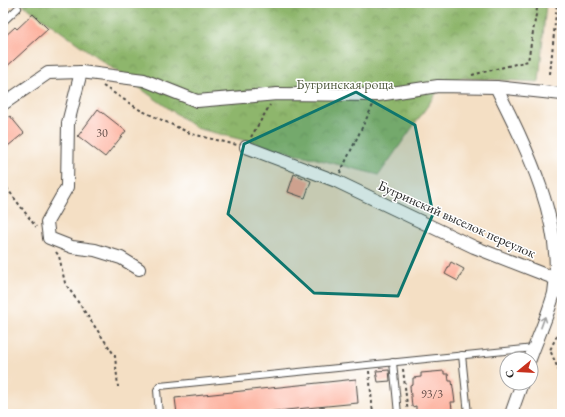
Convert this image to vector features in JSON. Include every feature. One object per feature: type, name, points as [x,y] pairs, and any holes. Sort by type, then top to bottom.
[{"type":"street","points":[[81,72],[68,123],[67,187],[47,222],[49,238],[72,247],[95,250],[121,258],[139,269]]},
{"type":"street","points":[[3,104],[48,73],[81,72],[144,80],[197,101],[277,94],[378,95],[438,86],[496,87],[562,94]]},
{"type":"street","name":"Бугринский выселок переулок","points":[[246,147],[336,181],[474,247],[556,278],[559,258],[557,236],[548,204],[535,169],[496,87]]},
{"type":"street","points":[[533,351],[554,294],[556,278]]},
{"type":"street","points":[[511,414],[519,391]]},
{"type":"lane","points":[[3,22],[18,8]]},
{"type":"lane","points":[[159,414],[157,390],[160,386],[462,355],[499,354]]},
{"type":"lane","points":[[462,355],[468,414]]},
{"type":"lane","points":[[393,362],[398,414]]},
{"type":"path","points":[[469,76],[528,61],[538,3]]},
{"type":"path","points":[[550,74],[557,3]]},
{"type":"path","points":[[101,84],[140,110],[192,134],[246,147],[277,94]]},
{"type":"path","points":[[336,181],[378,95]]},
{"type":"path","points":[[3,183],[40,232]]},
{"type":"path","points":[[54,250],[59,256],[66,283],[115,356],[118,387]]},
{"type":"path","points":[[562,325],[550,350],[562,378]]},
{"type":"path","points":[[368,364],[372,414]]},
{"type":"path","points":[[403,369],[408,414]]},
{"type":"highlighted area","points":[[356,92],[415,125],[433,214],[398,296],[314,293],[228,214],[244,144]]},
{"type":"green space","name":"Бугринская роща","points":[[21,3],[546,3],[539,82],[461,78],[438,91],[379,175],[196,128]]},
{"type":"building","points":[[33,14],[48,29],[3,70],[3,38],[15,27],[17,29]]},
{"type":"building","points":[[98,109],[126,131],[105,157],[78,136]]},
{"type":"building","points":[[10,116],[24,133],[3,150],[3,121]]},
{"type":"building","points":[[294,174],[311,181],[305,198],[288,192]]},
{"type":"building","points":[[451,262],[464,269],[458,281],[445,274]]},
{"type":"building","points":[[389,370],[390,381],[378,382],[376,371]]},
{"type":"building","points":[[444,371],[444,374],[448,374],[449,381],[452,381],[455,402],[451,402],[452,409],[448,410],[448,413],[441,414],[416,413],[416,406],[412,407],[410,386],[413,385],[413,378],[421,377],[421,373]]},
{"type":"building","points":[[356,379],[358,403],[245,414],[177,414],[175,398]]}]
